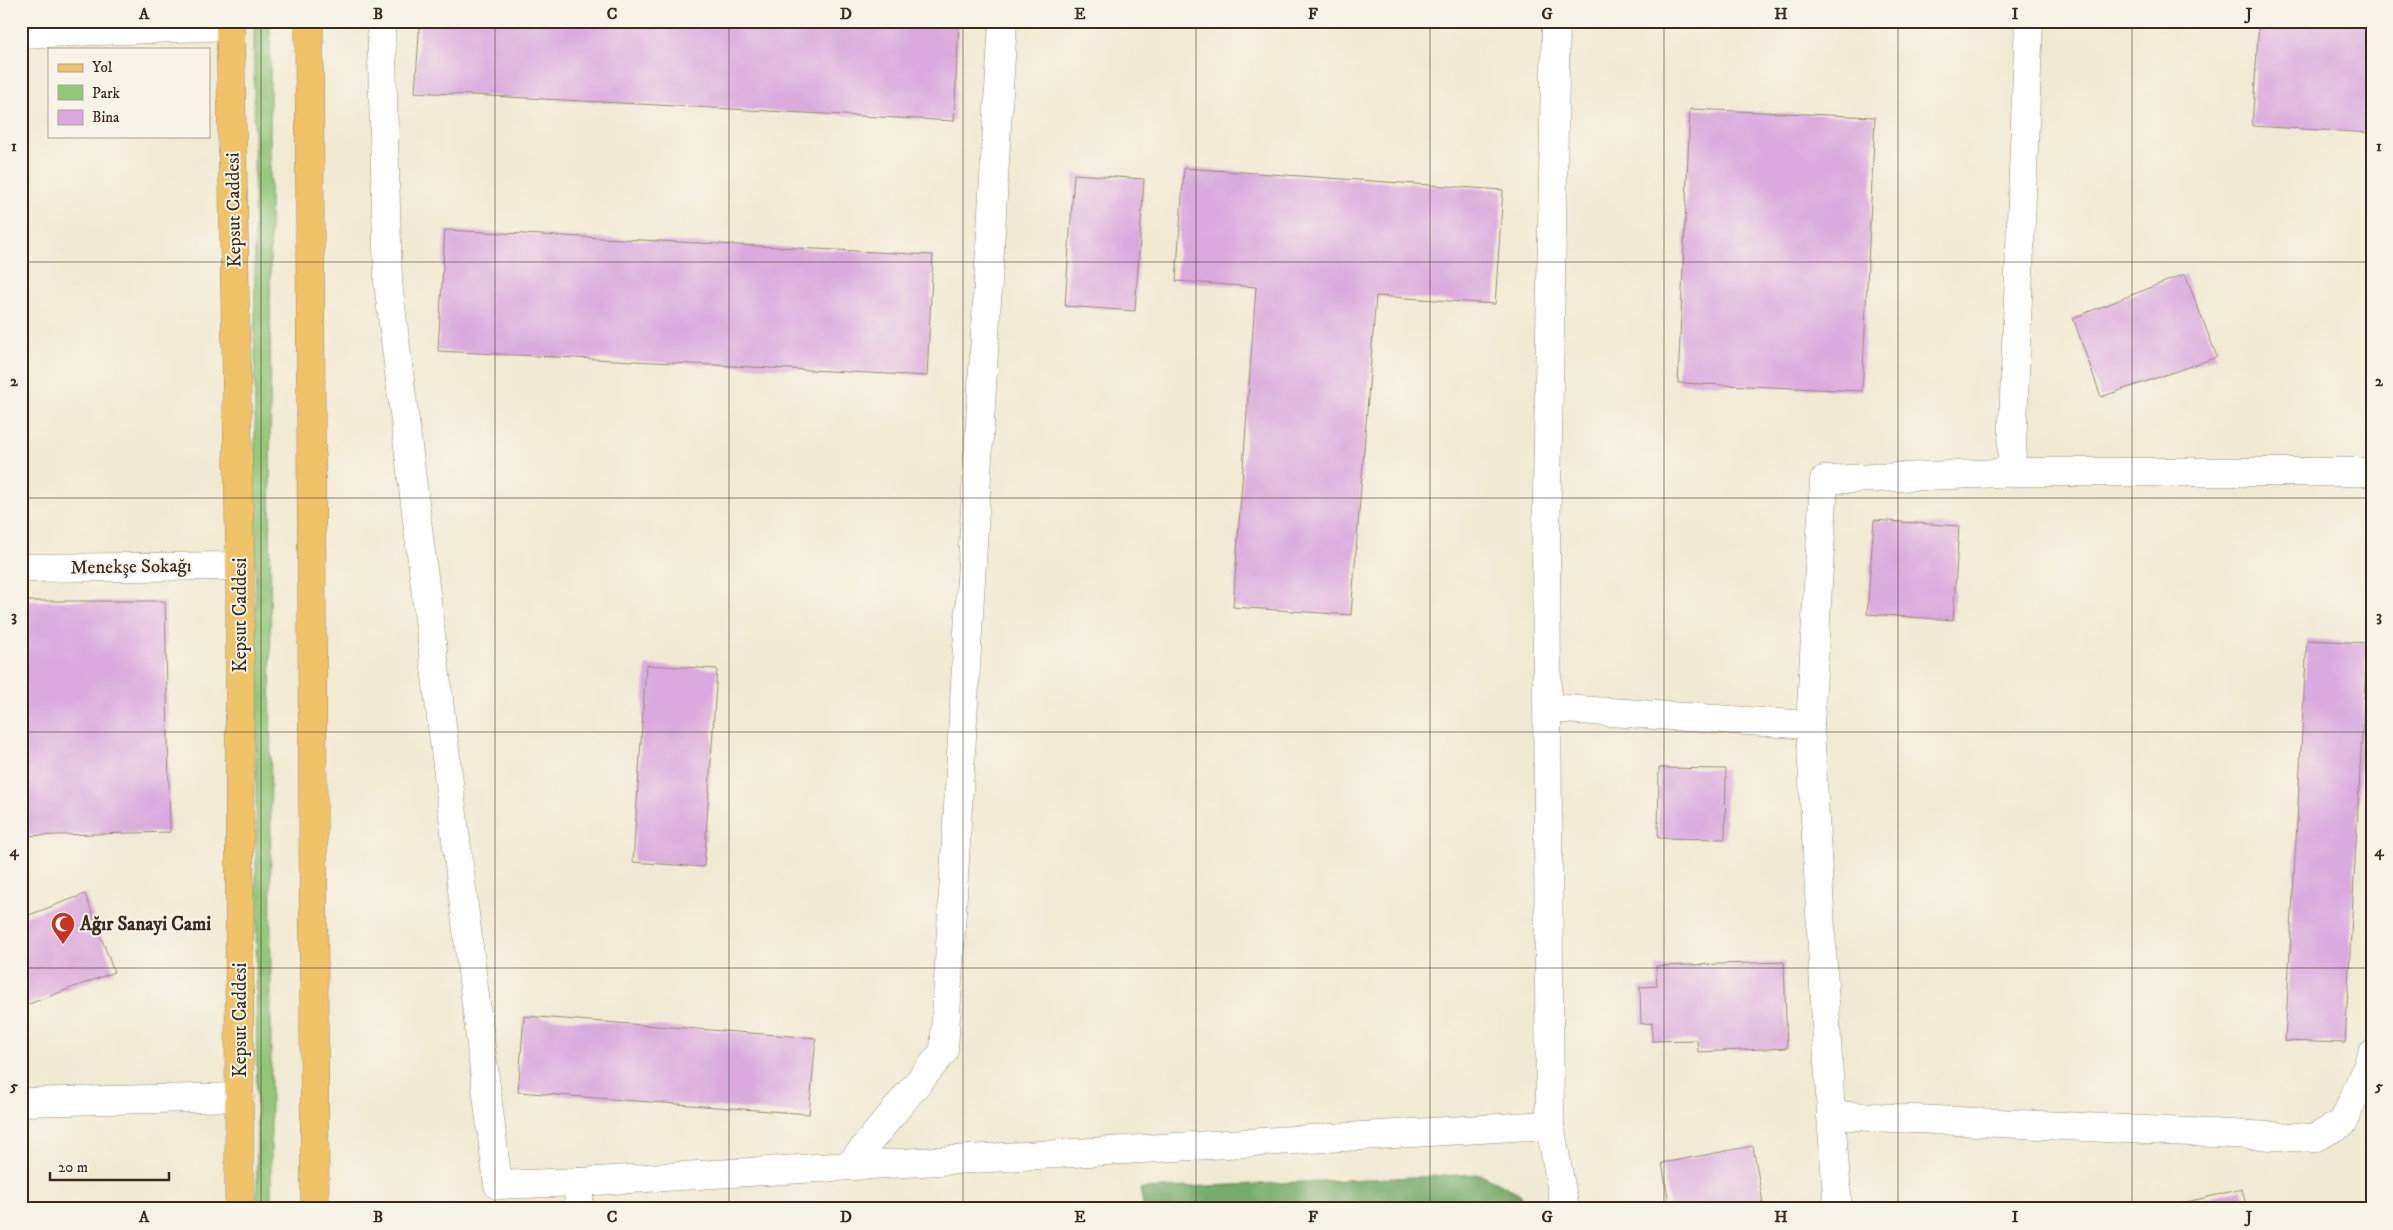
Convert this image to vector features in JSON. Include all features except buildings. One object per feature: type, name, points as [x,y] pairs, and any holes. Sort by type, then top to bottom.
[{"type":"main road","points":[[309,21],[315,1209]]},
{"type":"main road","name":"Kepsut Caddesi","points":[[230,24],[240,566],[239,1209]]},
{"type":"street","points":[[381,21],[388,282],[498,1185],[579,1182],[1550,1125]]},
{"type":"street","points":[[850,1166],[944,1051],[1003,21]]},
{"type":"street","points":[[1556,21],[1546,542],[1550,1125],[1565,1209]]},
{"type":"street","points":[[2011,473],[2029,21]]},
{"type":"street","points":[[21,34],[230,24]]},
{"type":"street","points":[[1838,1209],[1831,1115],[1810,724],[1824,480],[2011,473],[2372,472]]},
{"type":"street","name":"Menekşe Sokağı","points":[[21,568],[240,566]]},
{"type":"street","points":[[1548,708],[1810,724]]},
{"type":"street","points":[[1831,1115],[2314,1138],[2343,1123],[2372,1054]]},
{"type":"street","points":[[21,1102],[240,1097]]},
{"type":"street","points":[[579,1182],[579,1209]]},
{"type":"green space","points":[[254,21],[270,21],[271,1209],[257,1209]]},
{"type":"green space","points":[[1481,1174],[1521,1194],[1523,1209],[1144,1209],[1140,1189]]},
{"type":"place","name":"Ağır Sanayi Cami","points":[[63,945]]}]
